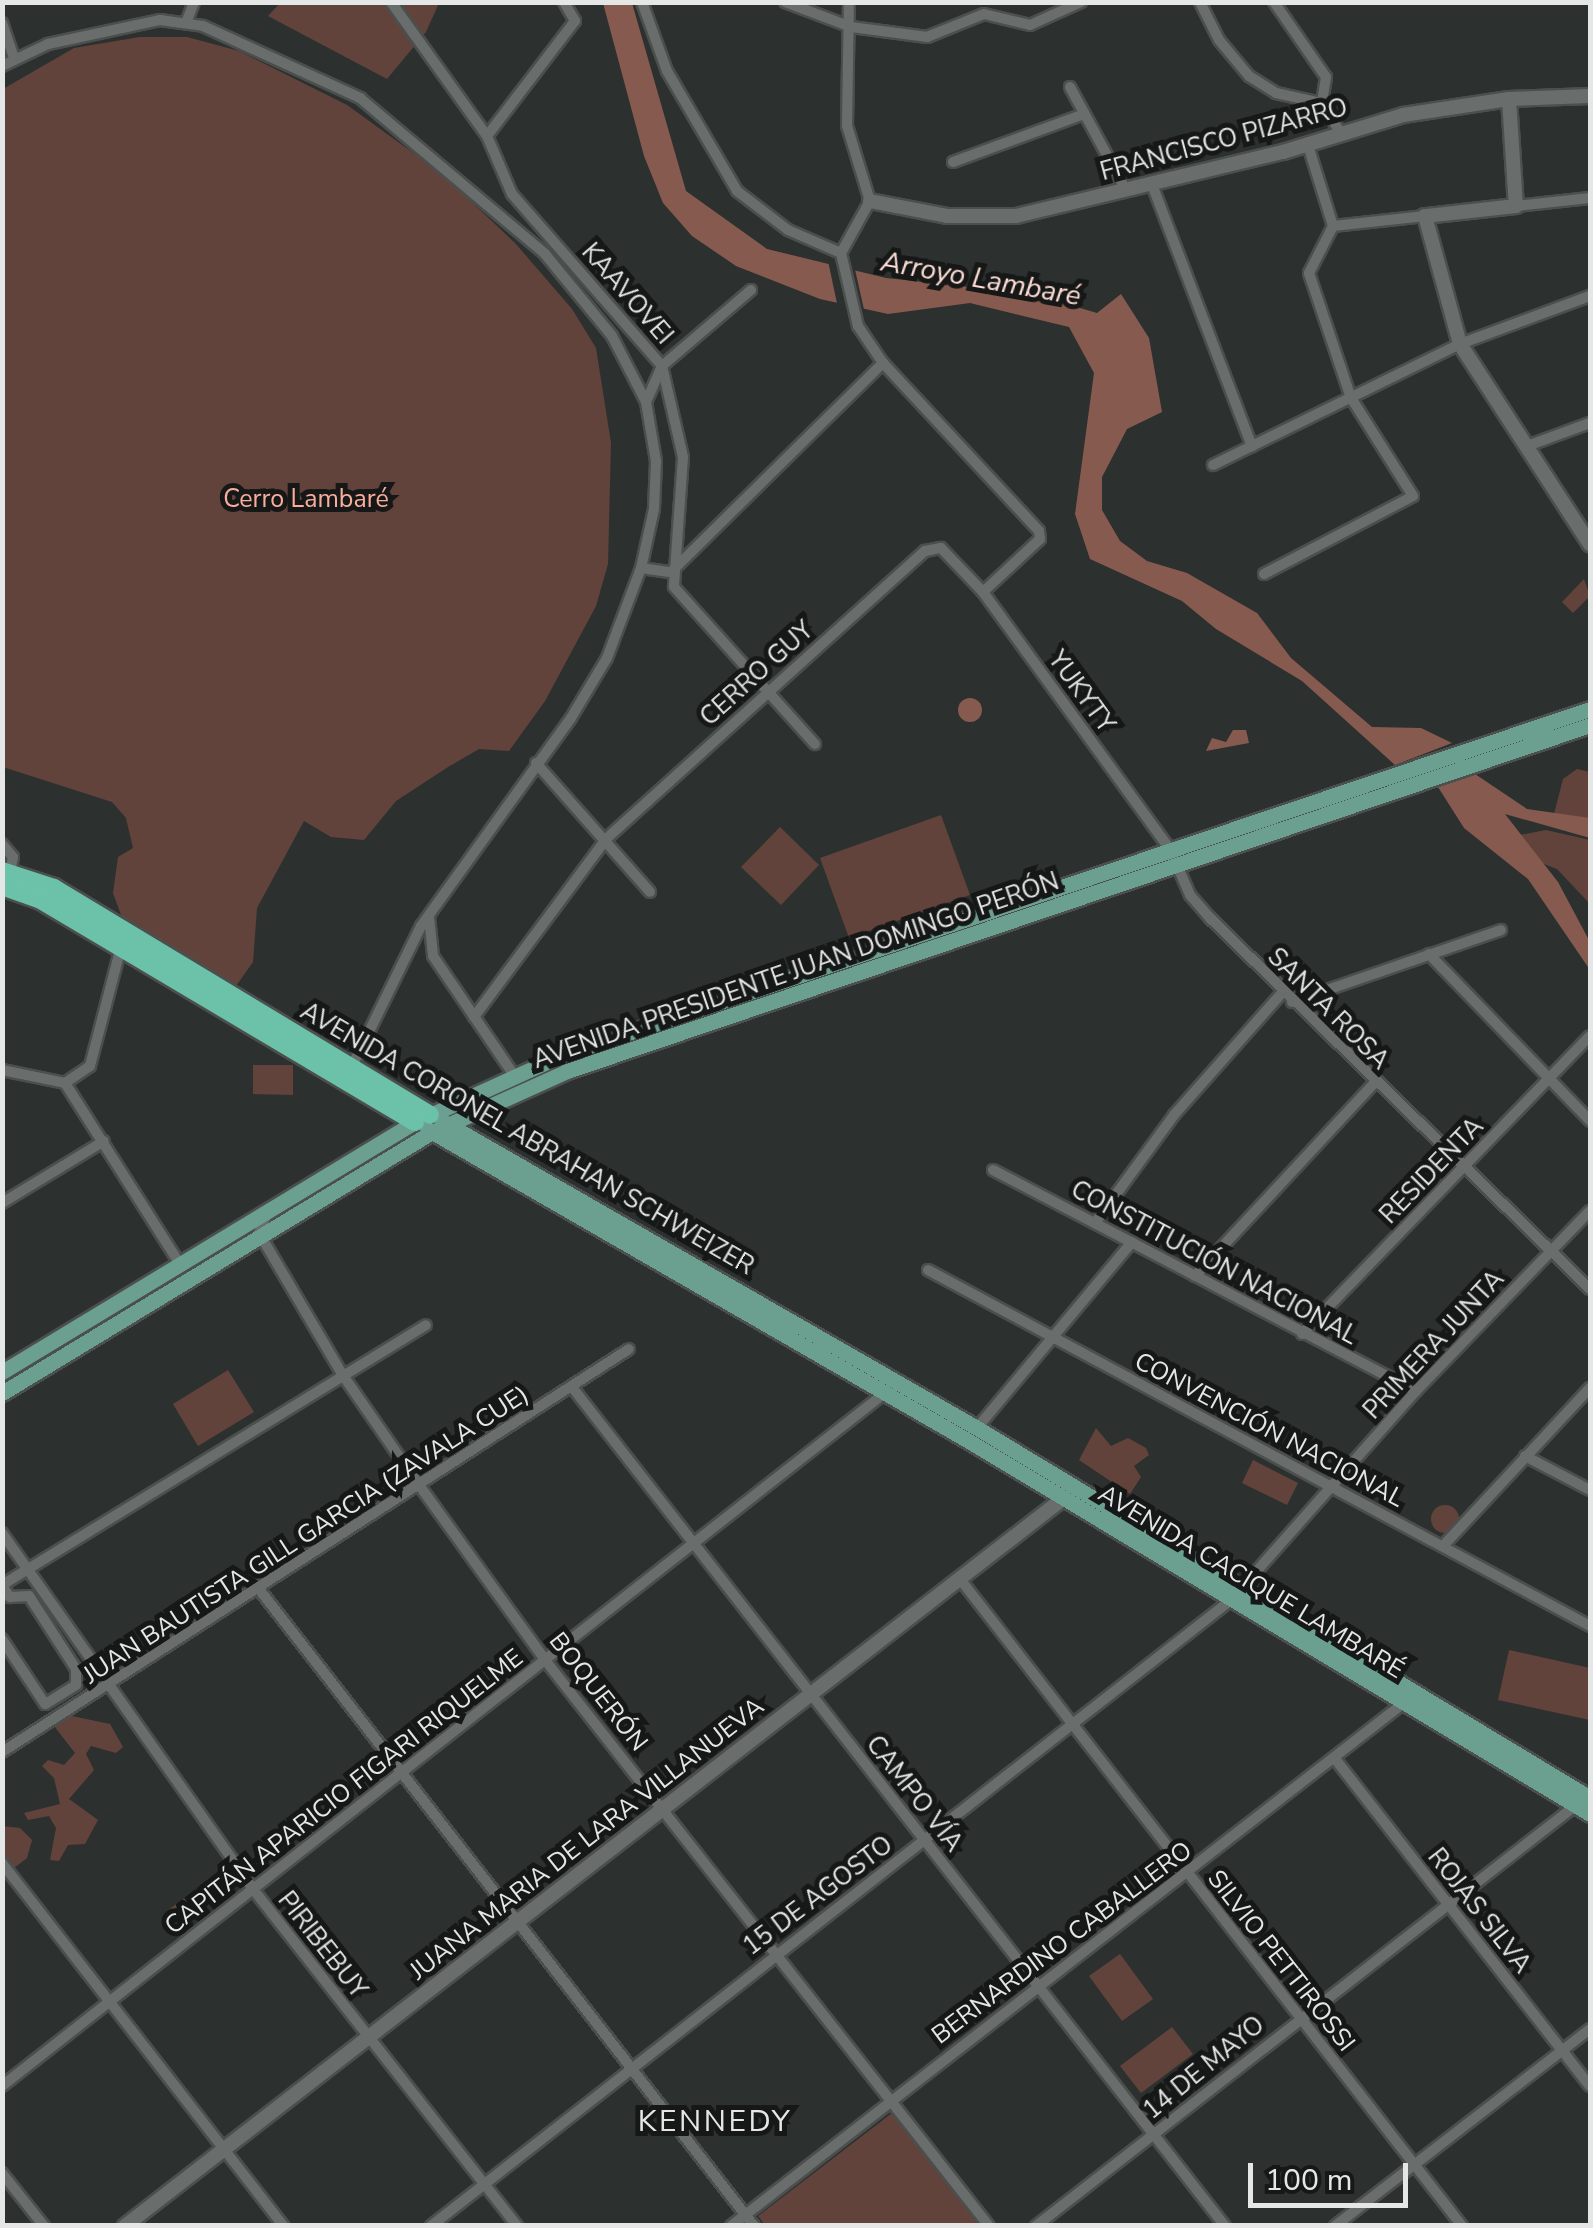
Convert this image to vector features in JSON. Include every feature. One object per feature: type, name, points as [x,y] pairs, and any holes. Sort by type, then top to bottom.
[{"type":"highway","points":[[4,877],[48,894]]},
{"type":"highway","name":"AVENIDA CORONEL ABRAHAN SCHWEIZER","points":[[48,894],[121,947],[426,1123]]},
{"type":"highway","name":"AVENIDA CORONEL ABRAHAN SCHWEIZER","points":[[48,894],[351,1068],[426,1123]]},
{"type":"main road","name":"AVENIDA PRESIDENTE JUAN DOMINGO PERÓN","points":[[448,1124],[660,1031],[1170,849],[1590,709]]},
{"type":"main road","name":"AVENIDA PRESIDENTE JUAN DOMINGO PERÓN","points":[[2,1372],[272,1207],[515,1076],[1177,868],[1590,724]]},
{"type":"main road","points":[[482,1111],[477,1130],[491,1149]]},
{"type":"main road","name":"AVENIDA PRESIDENTE JUAN DOMINGO PERÓN","points":[[2,1393],[259,1233],[426,1123]]},
{"type":"main road","name":"AVENIDA CORONEL ABRAHAN SCHWEIZER","points":[[426,1123],[448,1124],[892,1388]]},
{"type":"main road","name":"AVENIDA CORONEL ABRAHAN SCHWEIZER","points":[[426,1123],[892,1388],[978,1428]]},
{"type":"main road","name":"AVENIDA CACIQUE LAMBARÉ","points":[[892,1388],[1071,1493],[1245,1587],[1418,1691],[1586,1803]]},
{"type":"main road","name":"AVENIDA CACIQUE LAMBARÉ","points":[[978,1428],[1231,1600],[1404,1704],[1586,1803]]},
{"type":"street","points":[[186,23],[194,2]]},
{"type":"street","name":"KAAVOVEI","points":[[391,2],[488,136],[512,194],[662,366],[684,458],[671,572]]},
{"type":"street","points":[[488,136],[574,21],[564,2]]},
{"type":"street","points":[[642,2],[667,71],[737,190],[788,230],[842,256]]},
{"type":"street","points":[[785,2],[851,27],[927,37],[984,14],[1030,25],[1081,2]]},
{"type":"street","points":[[850,2],[847,126],[870,201],[842,256],[858,326],[882,363],[1039,530],[1040,540],[983,592]]},
{"type":"street","points":[[1200,2],[1219,40],[1249,76],[1276,93],[1322,102]]},
{"type":"street","points":[[1274,2],[1326,77],[1322,102],[1341,134]]},
{"type":"street","points":[[2,66],[14,58],[137,21],[186,23],[282,59],[360,98],[412,135],[545,254],[612,336],[646,402],[656,476],[641,568],[600,672],[430,917],[351,1068]]},
{"type":"street","points":[[2,23],[14,58]]},
{"type":"street","points":[[1070,87],[1126,190]]},
{"type":"street","name":"FRANCISCO PIZARRO","points":[[870,201],[947,216],[1016,216],[1308,145],[1403,115],[1509,99],[1590,96]]},
{"type":"street","points":[[1509,99],[1516,206]]},
{"type":"street","points":[[954,162],[1084,114]]},
{"type":"street","points":[[1264,574],[1412,500],[1351,398],[1309,273],[1333,226],[1308,145]]},
{"type":"street","points":[[1151,182],[1252,446]]},
{"type":"street","points":[[1333,226],[1590,198]]},
{"type":"street","points":[[1425,216],[1460,344],[1590,544]]},
{"type":"street","points":[[646,402],[662,366],[751,290]]},
{"type":"street","points":[[1213,465],[1460,344],[1590,296]]},
{"type":"street","points":[[671,572],[882,363]]},
{"type":"street","points":[[1527,446],[1590,423]]},
{"type":"street","name":"YUKYTY","points":[[941,548],[983,592],[1170,849],[1177,868]]},
{"type":"street","name":"CERRO GUY","points":[[474,1016],[606,840],[925,551],[941,548]]},
{"type":"street","points":[[641,568],[671,572]]},
{"type":"street","points":[[671,572],[686,605],[815,744]]},
{"type":"street","points":[[536,763],[650,892]]},
{"type":"street","points":[[2,844],[13,857],[4,877]]},
{"type":"street","name":"SANTA ROSA","points":[[1177,868],[1210,918],[1282,992],[1590,1289]]},
{"type":"street","points":[[430,917],[434,956],[527,1090]]},
{"type":"street","points":[[1292,1002],[1501,930]]},
{"type":"street","points":[[65,1083],[96,1054],[121,947]]},
{"type":"street","points":[[1430,954],[1590,1121]]},
{"type":"street","points":[[1095,1223],[1174,1115],[1282,992]]},
{"type":"street","name":"RESIDENTA","points":[[1302,1334],[1590,1036]]},
{"type":"street","points":[[2,1070],[65,1083],[180,1264]]},
{"type":"street","points":[[1195,1276],[1375,1082]]},
{"type":"street","points":[[2,1204],[104,1142]]},
{"type":"street","name":"CONSTITUCIÓN NACIONAL","points":[[993,1170],[1416,1391]]},
{"type":"street","points":[[259,1233],[272,1207]]},
{"type":"street","name":"PRIMERA JUNTA","points":[[1231,1600],[1416,1391],[1590,1211]]},
{"type":"street","name":"BOQUERÓN","points":[[259,1233],[342,1374],[545,1660],[989,2226]]},
{"type":"street","points":[[978,1428],[1132,1242]]},
{"type":"street","name":"CONVENCIÓN NACIONAL","points":[[928,1270],[1590,1626]]},
{"type":"street","points":[[2,1640],[46,1704],[76,1686],[76,1669],[29,1596],[6,1599],[2,1586],[426,1325]]},
{"type":"street","name":"JUAN BAUTISTA GILL GARCIA (ZAVALA CUE)","points":[[2,1752],[629,1349]]},
{"type":"street","name":"CAMPO VÍA","points":[[572,1387],[1225,2226]]},
{"type":"street","name":"CAPITÁN APARICIO FIGARI RIQUELME","points":[[2,2086],[892,1388]]},
{"type":"street","points":[[1443,1546],[1590,1388]]},
{"type":"street","points":[[1525,1456],[1590,1490]]},
{"type":"street","name":"JUANA MARIA DE LARA VILLANUEVA","points":[[125,2226],[1071,1493]]},
{"type":"street","name":"PIRIBEBUY","points":[[2,1533],[106,1688],[253,1889],[517,2226]]},
{"type":"street","name":"SILVIO PETTIROSSI","points":[[960,1579],[1462,2226]]},
{"type":"street","points":[[260,1589],[754,2226]]},
{"type":"street","name":"15 DE AGOSTO","points":[[431,2226],[630,2066],[1231,1600]]},
{"type":"street","points":[[2,1665],[14,1657]]},
{"type":"street","name":"BERNARDINO CABALLERO","points":[[730,2226],[1336,1760],[1418,1691]]},
{"type":"street","name":"ROJAS SILVA","points":[[1336,1760],[1590,2086]]},
{"type":"street","name":"14 DE MAYO","points":[[1036,2226],[1300,2017],[1586,1803]]},
{"type":"street","points":[[2,1863],[284,2226]]},
{"type":"street","points":[[1335,2226],[1590,2029]]},
{"type":"street","points":[[2,2173],[44,2226]]},
{"type":"green space","points":[[280,3],[439,3],[426,32],[387,79],[268,16]]},
{"type":"green space","name":"Cerro Lambaré","points":[[140,37],[187,37],[239,51],[347,105],[441,173],[515,243],[572,309],[596,348],[611,443],[608,564],[596,606],[545,701],[509,751],[479,749],[448,767],[396,801],[364,840],[331,837],[304,821],[257,908],[253,962],[236,986],[213,979],[125,926],[113,893],[118,857],[133,848],[126,818],[112,802],[3,767],[3,89],[74,48]]},
{"type":"green space","points":[[1584,579],[1590,596],[1573,613],[1562,602]]},
{"type":"green space","points":[[1577,769],[1590,772],[1590,822],[1561,821],[1554,814],[1563,779]]},
{"type":"green space","points":[[941,815],[970,895],[849,938],[820,858]]},
{"type":"green space","points":[[780,827],[819,865],[781,905],[741,867]]},
{"type":"green space","points":[[1546,830],[1590,840],[1590,904],[1557,869],[1531,859],[1519,845],[1520,835]]},
{"type":"green space","points":[[253,1065],[293,1065],[293,1095],[253,1094]]},
{"type":"green space","points":[[411,1132],[414,1136],[3,1383],[3,1379]]},
{"type":"green space","points":[[228,1370],[254,1412],[198,1446],[173,1404]]},
{"type":"green space","points":[[1096,1428],[1111,1446],[1128,1438],[1146,1448],[1149,1455],[1134,1466],[1141,1477],[1130,1494],[1079,1460]]},
{"type":"green space","points":[[1253,1460],[1298,1483],[1287,1505],[1242,1483]]},
{"type":"green space","points":[[1445,1505],[1455,1509],[1459,1519],[1455,1529],[1445,1533],[1435,1529],[1431,1519],[1435,1509]]},
{"type":"green space","points":[[1509,1650],[1590,1668],[1590,1720],[1498,1700]]},
{"type":"green space","points":[[67,1715],[110,1724],[123,1747],[116,1753],[91,1746],[86,1754],[94,1770],[69,1799],[98,1820],[85,1844],[68,1845],[59,1861],[50,1860],[56,1828],[49,1816],[28,1820],[24,1813],[60,1804],[54,1778],[42,1766],[48,1760],[64,1765],[75,1753],[51,1722]]},
{"type":"green space","points":[[2,1826],[20,1828],[32,1840],[27,1858],[14,1868],[3,1863]]},
{"type":"green space","points":[[199,1887],[209,1902],[178,1925],[167,1911]]},
{"type":"green space","points":[[1120,1954],[1153,1999],[1122,2021],[1089,1976]]},
{"type":"green space","points":[[1172,2027],[1193,2054],[1141,2093],[1120,2066]]},
{"type":"green space","points":[[892,2113],[979,2225],[765,2225],[758,2216]]},
{"type":"shaded area","points":[[603,3],[632,3],[686,191],[767,249],[886,278],[1033,294],[1097,313],[1121,294],[1149,338],[1162,412],[1127,429],[1102,477],[1102,510],[1120,541],[1147,561],[1187,573],[1257,613],[1291,658],[1372,727],[1421,728],[1452,743],[1395,765],[1302,681],[1216,629],[1182,601],[1090,559],[1075,514],[1094,373],[1069,327],[970,303],[888,314],[820,299],[736,266],[692,236],[663,203],[644,156]]},
{"type":"shaded area","points":[[970,698],[982,710],[970,722],[958,710]]},
{"type":"shaded area","points":[[1233,730],[1246,730],[1249,743],[1206,751],[1212,738],[1226,742]]},
{"type":"shaded area","points":[[1475,774],[1527,809],[1590,818],[1590,838],[1505,814],[1558,882],[1590,942],[1590,970],[1528,879],[1464,828],[1438,787]]},
{"type":"pier","points":[[828,261],[854,265],[865,314],[838,308]]},
{"type":"district","name":"KENNEDY","points":[[715,2122]]},
{"type":"water label","name":"Arroyo Lambaré","points":[[981,279]]}]
